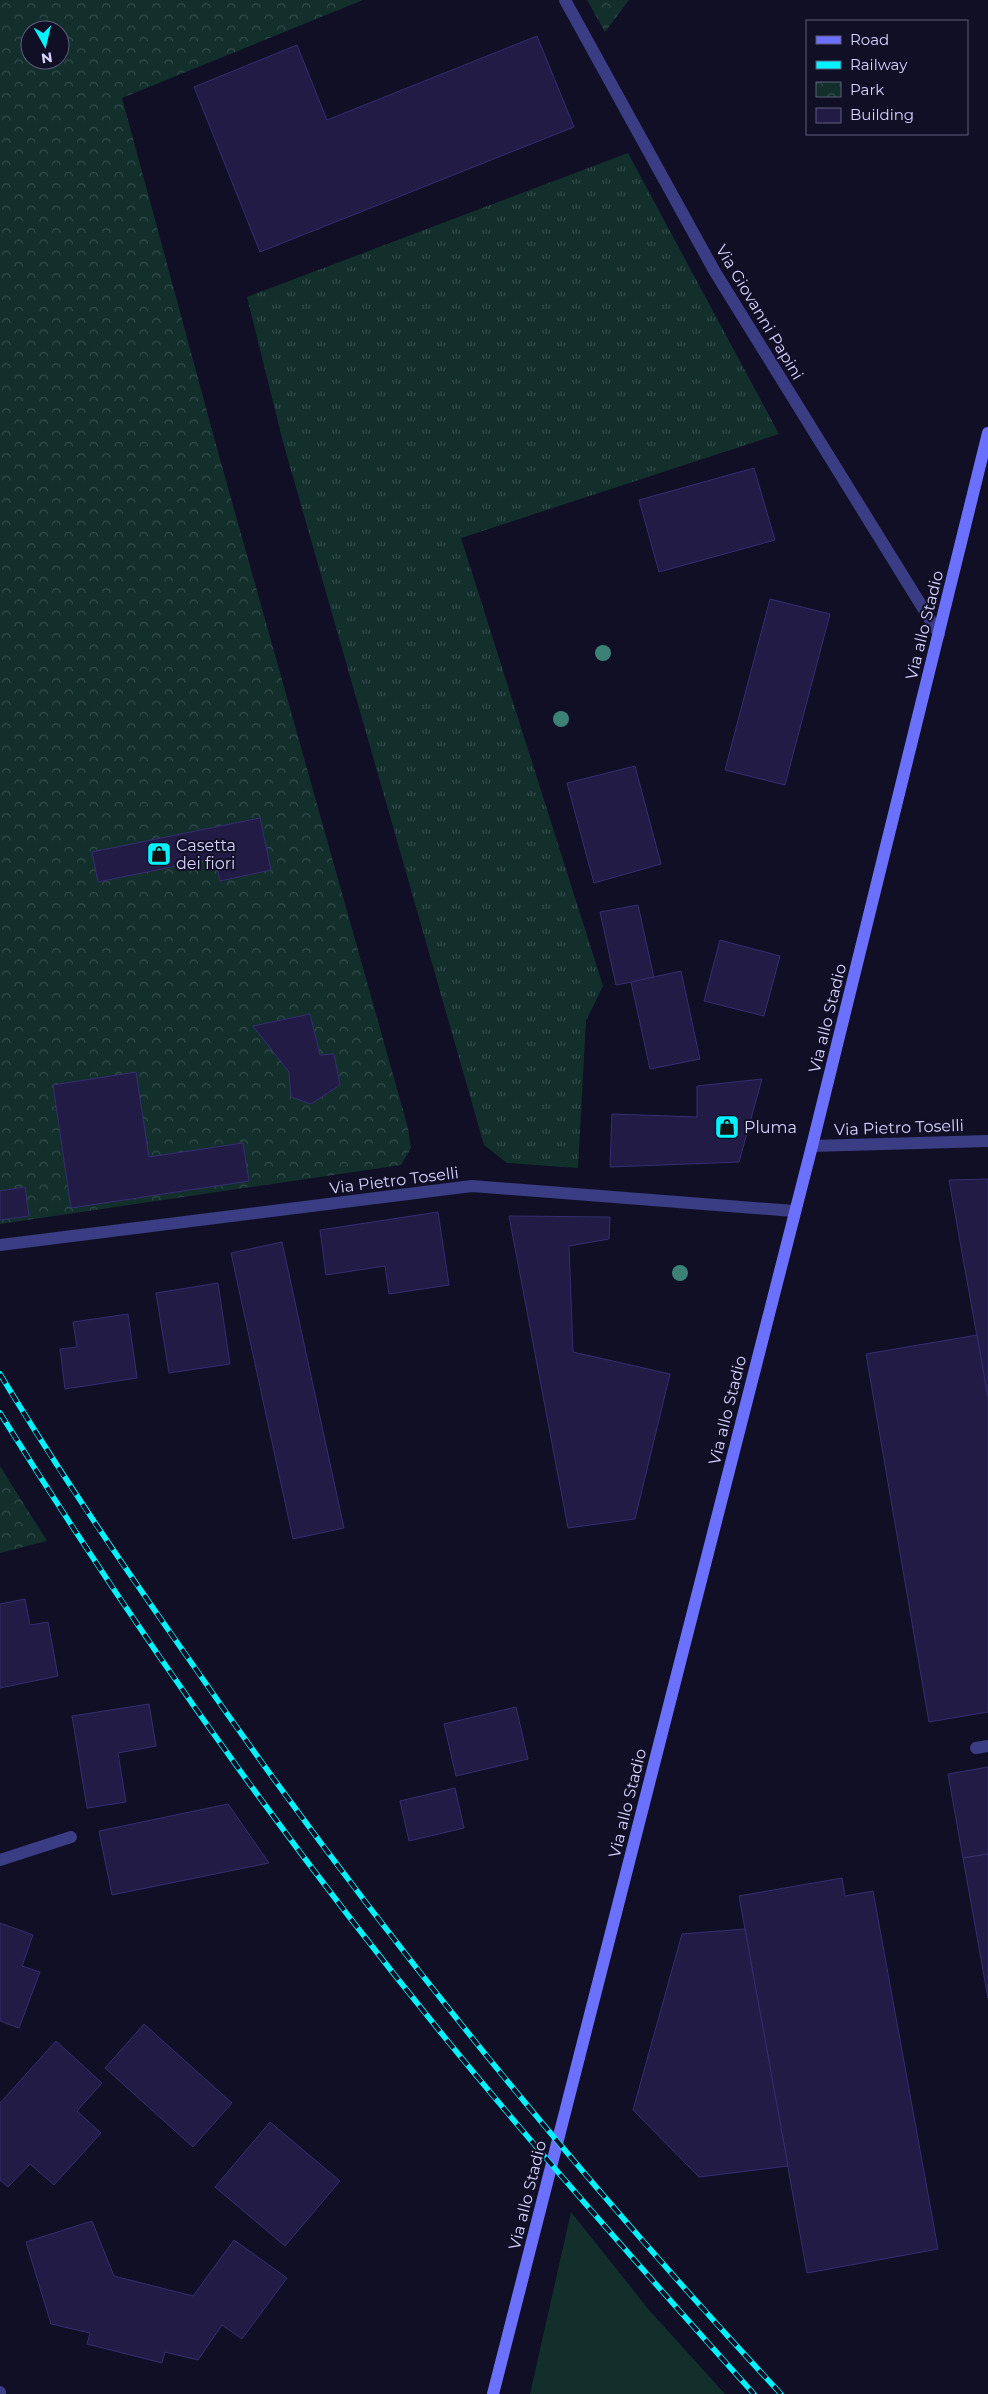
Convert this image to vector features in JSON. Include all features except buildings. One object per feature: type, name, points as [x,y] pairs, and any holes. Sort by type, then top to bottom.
[{"type":"main road","name":"Via allo Stadio","points":[[493,2394],[812,1146],[988,433]]},
{"type":"street","name":"Via Giovanni Papini","points":[[565,0],[715,272],[939,634]]},
{"type":"street","name":"Via Pietro Toselli","points":[[812,1146],[988,1141]]},
{"type":"street","name":"Via Pietro Toselli","points":[[0,1245],[472,1186],[794,1211]]},
{"type":"street","points":[[0,1860],[71,1837]]},
{"type":"green space","points":[[0,0],[363,0],[122,98],[218,452],[408,1128],[411,1148],[401,1165],[0,1224]]},
{"type":"green space","points":[[587,0],[629,0],[605,32]]},
{"type":"green space","points":[[628,153],[779,434],[461,538],[603,986],[586,1021],[578,1168],[507,1163],[484,1145],[283,442],[247,297]]},
{"type":"green space","points":[[0,1466],[47,1541],[0,1553]]},
{"type":"green space","points":[[571,2212],[649,2310],[725,2394],[530,2394]]},
{"type":"railway","points":[[0,1374],[118,1558],[261,1761],[401,1948],[474,2040],[624,2220],[781,2394]]},
{"type":"railway","points":[[0,1413],[162,1661],[338,1902],[496,2099],[605,2227],[754,2394]]},
{"type":"place","name":"Casetta dei fiori","points":[[159,854]]},
{"type":"place","name":"Pluma","points":[[727,1127]]}]
